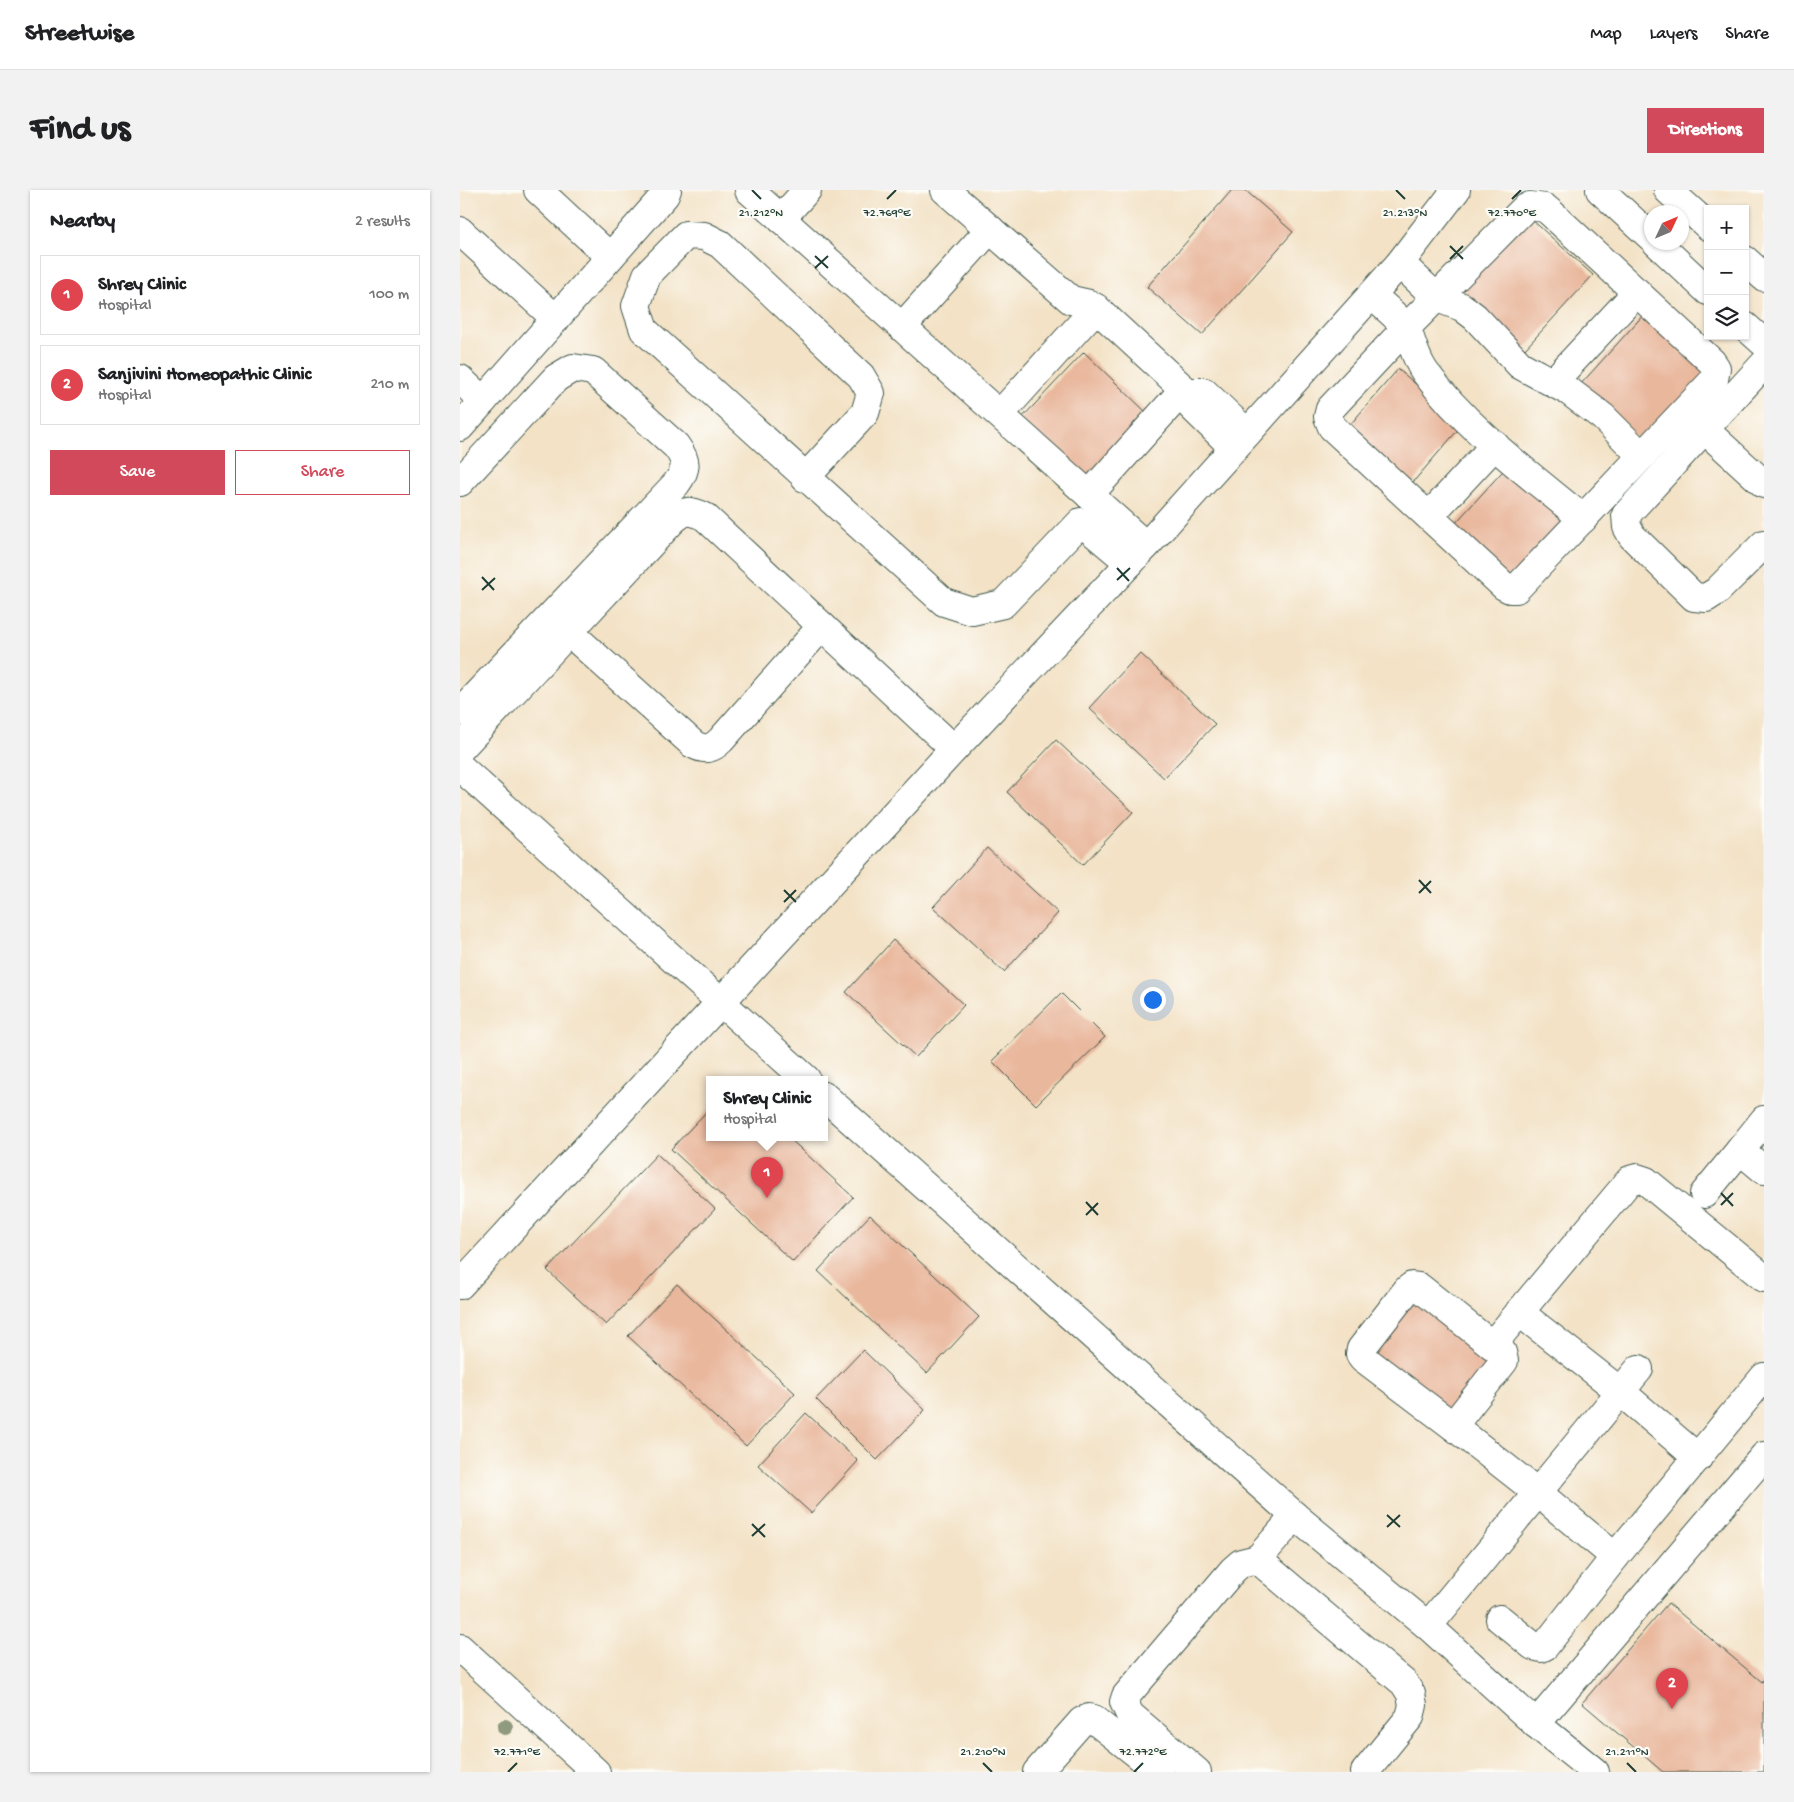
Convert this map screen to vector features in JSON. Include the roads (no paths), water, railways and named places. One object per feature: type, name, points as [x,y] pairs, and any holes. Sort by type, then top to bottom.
[{"type":"street","points":[[538,190],[610,257]]},
{"type":"street","points":[[460,427],[665,195],[667,190]]},
{"type":"street","points":[[749,190],[1089,495],[1138,555]]},
{"type":"street","points":[[781,219],[807,190]]},
{"type":"street","points":[[945,190],[1071,300],[1089,304],[1096,308],[1186,390],[1191,406],[1241,441]]},
{"type":"street","points":[[460,1285],[954,748],[1138,555],[1400,263],[1456,190]]},
{"type":"street","points":[[1600,190],[1644,231]]},
{"type":"street","points":[[1668,190],[1704,222]]},
{"type":"street","points":[[1530,206],[1545,208],[1637,292],[1716,368],[1714,380],[1516,590],[1504,586],[1332,427],[1328,417],[1330,409],[1437,298],[1524,209],[1530,206]]},
{"type":"street","points":[[902,327],[990,229]]},
{"type":"street","points":[[460,231],[556,319]]},
{"type":"street","points":[[805,478],[865,413],[870,393],[861,376],[720,244],[704,236],[686,235],[647,274],[636,306],[644,330],[805,478],[944,602],[972,611],[1003,604],[1081,522],[1138,555]]},
{"type":"street","points":[[1664,250],[1704,287]]},
{"type":"street","points":[[1400,263],[1437,298],[1462,307],[1475,317],[1520,365],[1570,392],[1604,417],[1642,456]]},
{"type":"street","points":[[1749,264],[1764,277]]},
{"type":"street","points":[[1553,382],[1637,292]]},
{"type":"street","points":[[1372,295],[1406,328],[1414,354],[1425,372],[1458,411],[1495,445],[1583,519]]},
{"type":"street","points":[[1000,414],[1096,308]]},
{"type":"street","points":[[1749,330],[1764,343]]},
{"type":"street","points":[[1764,364],[1626,515],[1627,527],[1632,536],[1694,597],[1706,598],[1717,591],[1764,544]]},
{"type":"street","points":[[460,482],[556,378],[573,368],[593,371],[676,446],[684,456],[685,466],[676,484],[460,712]]},
{"type":"street","points":[[460,379],[483,400]]},
{"type":"street","points":[[1089,495],[1186,390]]},
{"type":"street","points":[[1704,429],[1764,484]]},
{"type":"street","points":[[1428,516],[1495,445]]},
{"type":"street","points":[[460,749],[673,520],[682,512],[693,511],[705,517],[954,748]]},
{"type":"street","points":[[569,632],[693,744],[707,749],[721,740],[822,626]]},
{"type":"street","points":[[460,767],[803,1076]]},
{"type":"street","points":[[828,1100],[1295,1516],[1428,1626],[1536,1724],[1595,1772]]},
{"type":"street","points":[[1704,1194],[1764,1120]]},
{"type":"street","points":[[1740,1150],[1764,1170]]},
{"type":"street","points":[[1492,1345],[1623,1187],[1630,1180],[1637,1178],[1646,1181],[1764,1278]]},
{"type":"street","points":[[1453,1426],[1504,1361],[1502,1352],[1419,1287],[1412,1286],[1361,1349],[1360,1354],[1370,1364],[1538,1492],[1616,1557]]},
{"type":"street","points":[[1519,1312],[1621,1392],[1698,1458]]},
{"type":"street","points":[[1428,1626],[1639,1370]]},
{"type":"street","points":[[1500,1619],[1533,1646],[1540,1648],[1545,1646],[1764,1377]]},
{"type":"street","points":[[1536,1724],[1764,1456]]},
{"type":"street","points":[[1257,1560],[1295,1516]]},
{"type":"street","points":[[1197,1772],[1130,1715],[1124,1702],[1126,1696],[1233,1570],[1241,1563],[1250,1560],[1257,1560],[1404,1684],[1411,1694],[1413,1705],[1410,1717],[1365,1772]]},
{"type":"street","points":[[460,1648],[596,1772]]},
{"type":"street","points":[[1037,1772],[1082,1721],[1089,1718],[1093,1719],[1160,1772]]},
{"type":"place","name":"Shrey Clinic","points":[[767,1198]]},
{"type":"place","name":"Sanjivini Homeopathic Clinic","points":[[1672,1709]]}]
